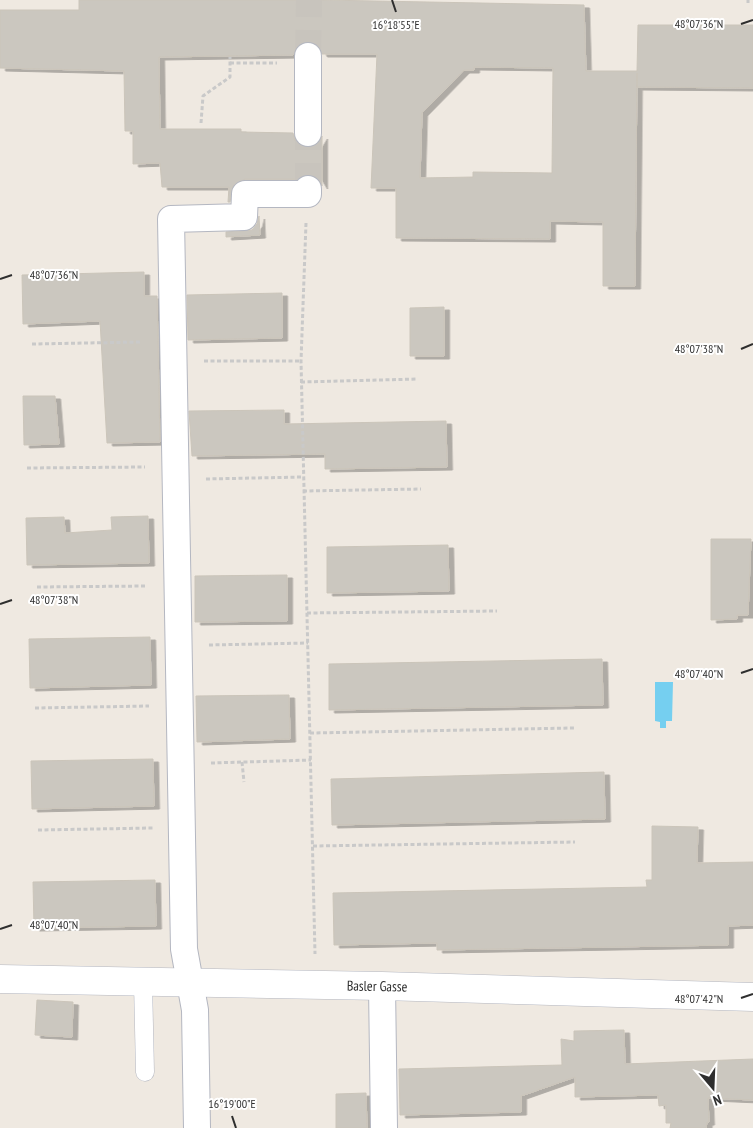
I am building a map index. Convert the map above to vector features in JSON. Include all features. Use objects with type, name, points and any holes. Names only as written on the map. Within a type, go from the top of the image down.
[{"type":"street","points":[[308,60],[308,133]]},
{"type":"street","points":[[197,1128],[195,1010],[184,948],[171,218],[244,217],[245,194],[308,192]]},
{"type":"street","name":"Basler Gasse","points":[[0,979],[382,986],[753,997]]},
{"type":"street","points":[[382,986],[384,1128]]},
{"type":"lane","points":[[144,982],[145,1072]]},
{"type":"path","points":[[201,124],[202,96],[230,77],[230,57]]},
{"type":"path","points":[[230,63],[308,60]]},
{"type":"path","points":[[308,192],[301,382],[315,985]]},
{"type":"path","points":[[32,344],[173,351],[301,361]]},
{"type":"path","points":[[301,382],[417,379]]},
{"type":"path","points":[[26,468],[302,477]]},
{"type":"path","points":[[303,491],[421,489]]},
{"type":"path","points":[[36,587],[178,586]]},
{"type":"path","points":[[307,613],[497,611]]},
{"type":"path","points":[[178,645],[308,643]]},
{"type":"path","points":[[35,708],[179,705]]},
{"type":"path","points":[[310,733],[574,728]]},
{"type":"path","points":[[180,764],[311,760]]},
{"type":"path","points":[[242,762],[244,782]]},
{"type":"path","points":[[38,830],[182,828]]},
{"type":"path","points":[[312,846],[575,842]]},
{"type":"water","points":[[655,682],[673,682],[672,721],[666,721],[666,728],[660,728],[660,722],[655,721]]},
{"type":"building","points":[[79,0],[323,0],[584,5],[586,71],[637,71],[638,25],[753,25],[753,88],[637,87],[637,73],[635,286],[603,286],[603,222],[550,221],[550,239],[396,238],[396,188],[371,188],[377,54],[322,54],[316,43],[308,41],[300,43],[293,55],[159,57],[160,129],[241,129],[241,132],[293,133],[295,141],[301,146],[308,148],[316,146],[322,136],[322,186],[316,176],[308,174],[297,179],[245,179],[233,186],[230,202],[228,202],[229,187],[162,187],[160,163],[133,164],[133,131],[125,131],[124,71],[0,68],[0,10],[79,10]],"holes":[[[474,67],[553,68],[552,173],[473,172],[473,177],[420,178],[422,113],[464,70],[474,70]]]},
{"type":"building","points":[[259,216],[260,235],[226,237],[226,232],[252,230],[257,224]]},
{"type":"building","points":[[144,272],[144,296],[157,296],[160,442],[107,443],[100,321],[23,324],[22,275]]},
{"type":"building","points":[[282,293],[282,338],[188,340],[187,295]]},
{"type":"building","points":[[444,307],[444,356],[410,356],[410,308]]},
{"type":"building","points":[[23,396],[55,396],[59,444],[24,445]]},
{"type":"building","points":[[284,410],[284,424],[446,421],[447,467],[325,469],[325,454],[192,456],[189,411]]},
{"type":"building","points":[[148,516],[149,563],[27,565],[26,518],[64,517],[65,533],[112,530],[111,517]]},
{"type":"building","points":[[711,539],[751,539],[748,615],[737,615],[737,619],[711,620]]},
{"type":"building","points":[[448,545],[449,591],[327,593],[327,547]]},
{"type":"building","points":[[287,575],[287,621],[195,622],[195,576]]},
{"type":"building","points":[[150,637],[151,685],[30,688],[29,639]]},
{"type":"building","points":[[602,659],[603,705],[329,710],[329,664]]},
{"type":"building","points":[[289,695],[290,739],[197,742],[196,696]]},
{"type":"building","points":[[153,759],[154,806],[32,809],[31,761]]},
{"type":"building","points":[[604,772],[605,819],[332,825],[331,779]]},
{"type":"building","points":[[652,826],[698,827],[697,863],[753,862],[753,925],[728,926],[728,945],[437,950],[437,943],[334,945],[333,893],[647,887],[646,880],[652,880]]},
{"type":"building","points":[[155,880],[156,926],[34,928],[33,882]]},
{"type":"building","points":[[37,1000],[73,1002],[72,1037],[35,1035]]},
{"type":"building","points":[[624,1030],[625,1064],[753,1059],[753,1100],[708,1098],[709,1122],[707,1122],[706,1128],[670,1128],[671,1123],[666,1123],[666,1105],[659,1106],[658,1095],[575,1097],[575,1077],[521,1096],[521,1112],[400,1115],[399,1069],[562,1065],[561,1039],[574,1041],[574,1031]]},
{"type":"building","points":[[366,1093],[367,1128],[336,1128],[336,1094]]},
{"type":"tunnel","points":[[308,56],[309,0]]},
{"type":"tunnel","points":[[308,133],[308,189]]}]
